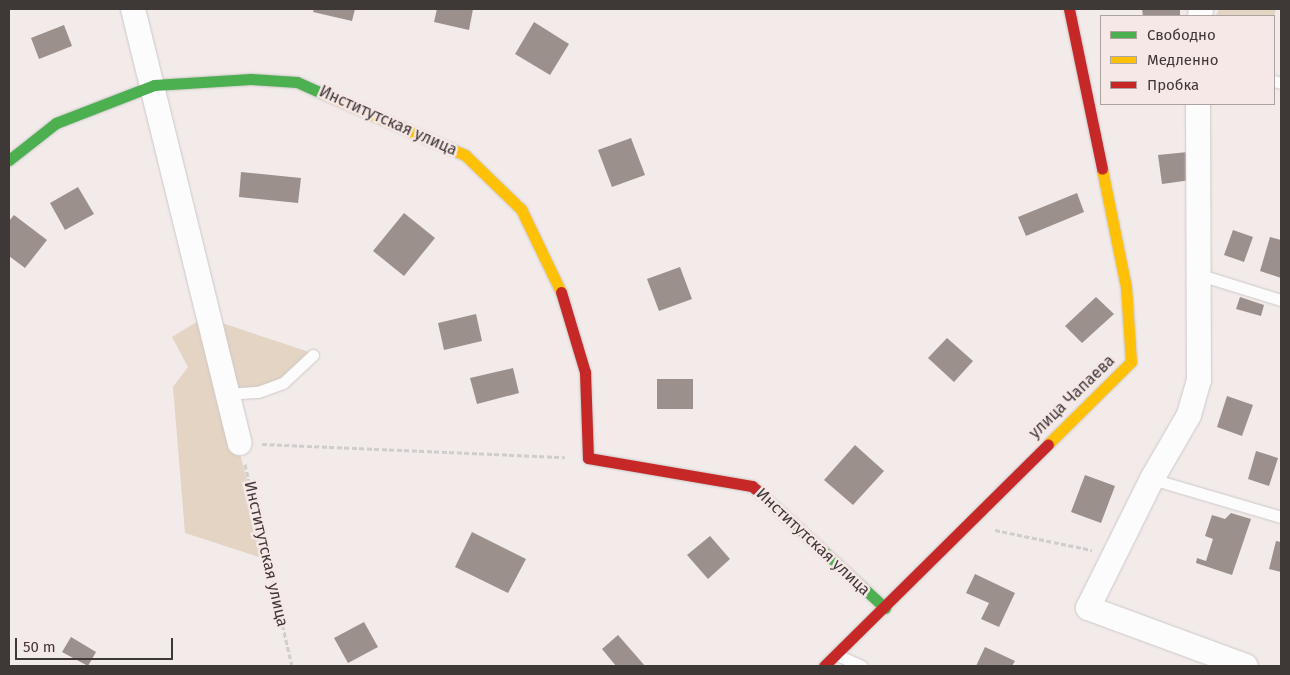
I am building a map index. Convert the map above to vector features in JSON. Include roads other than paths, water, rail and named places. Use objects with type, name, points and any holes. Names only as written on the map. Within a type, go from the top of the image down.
[{"type":"street","points":[[133,9],[154,85],[240,443]]},
{"type":"street","name":"улица Чапаева","points":[[824,666],[885,608],[965,524],[1131,362],[1126,287],[1069,9]]},
{"type":"street","name":"Институтская улица","points":[[9,160],[56,124],[154,85],[251,79],[297,82],[466,155],[521,209],[561,292],[585,372],[588,458],[752,486],[885,608]]},
{"type":"street","points":[[1198,105],[1196,274],[1198,380],[1189,415],[1152,479],[1088,608],[1246,666]]},
{"type":"lane","points":[[1196,274],[1281,300]]},
{"type":"lane","points":[[228,394],[258,392],[283,383],[313,354]]},
{"type":"lane","points":[[1152,479],[1281,517]]},
{"type":"lane","points":[[835,654],[862,666]]}]
